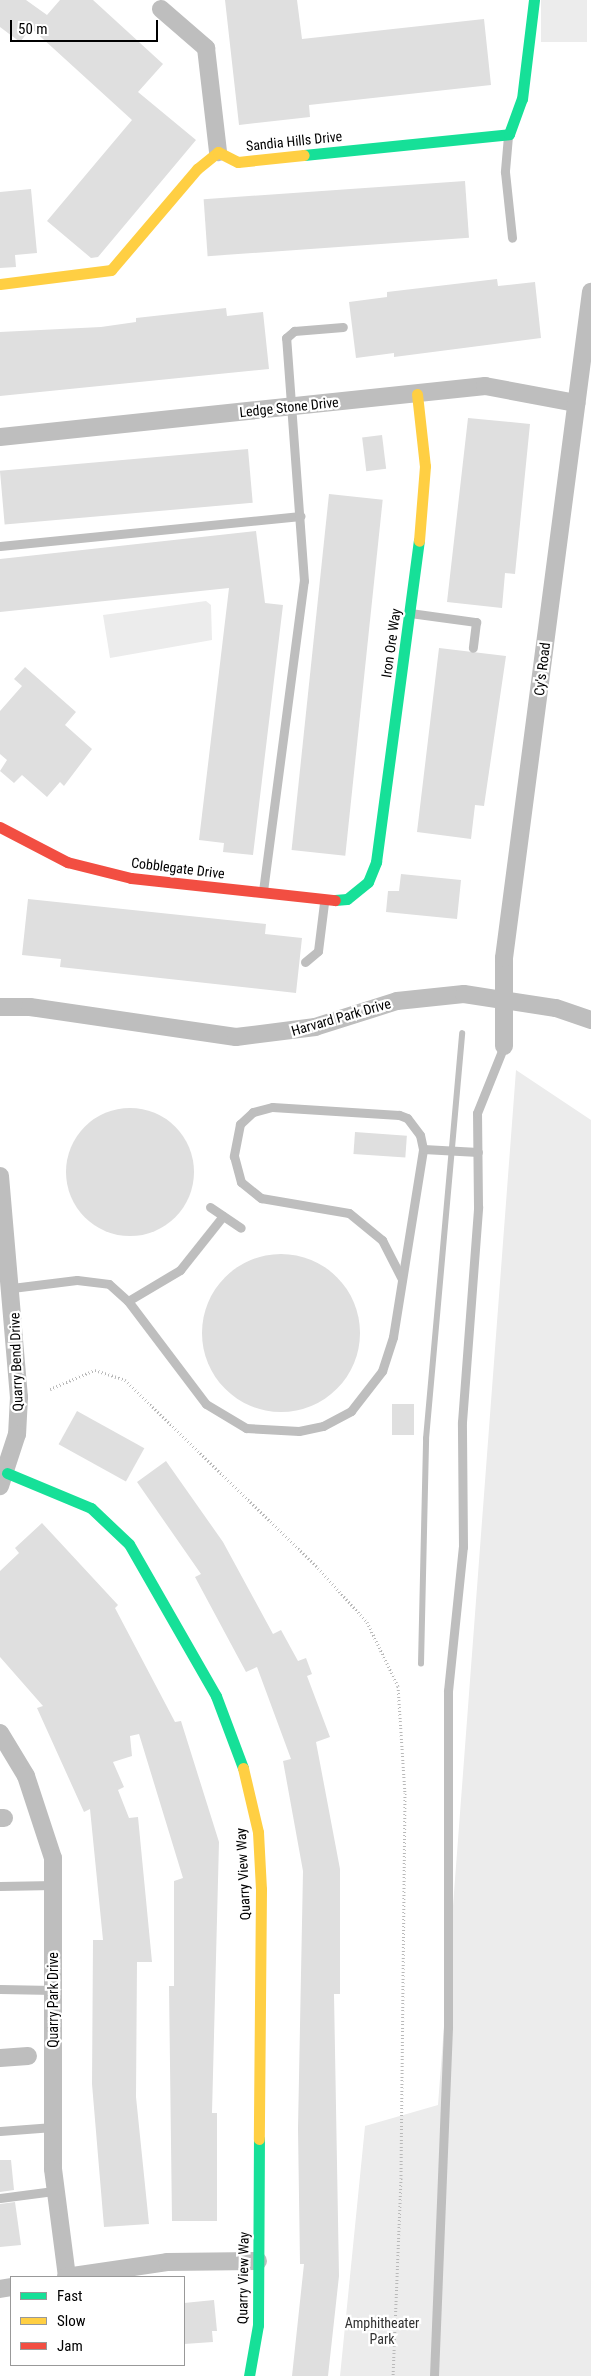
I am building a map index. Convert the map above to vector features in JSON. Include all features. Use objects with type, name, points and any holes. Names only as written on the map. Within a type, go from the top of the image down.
[{"type":"street","points":[[508,134],[522,99],[534,0]]},
{"type":"street","points":[[0,284],[111,270],[197,169],[218,152],[206,48],[159,3]]},
{"type":"street","name":"Sandia Hills Drive","points":[[218,152],[238,162],[508,134]]},
{"type":"street","name":"Cy's Road","points":[[504,1046],[504,958],[591,292]]},
{"type":"street","name":"Ledge Stone Drive","points":[[0,437],[290,406],[502,386],[576,403]]},
{"type":"street","name":"Iron Ore Way","points":[[360,891],[376,862],[425,488],[417,394]]},
{"type":"street","name":"Cobblegate Drive","points":[[0,826],[44,852],[99,871],[324,900],[347,899],[360,891]]},
{"type":"street","name":"Harvard Park Drive","points":[[0,1007],[30,1007],[236,1037],[315,1027],[430,996],[504,998],[591,1020]]},
{"type":"street","name":"Quarry Bend Drive","points":[[0,1176],[12,1288],[20,1397],[2,1477]]},
{"type":"street","name":"Quarry View Way","points":[[2,1477],[76,1499],[112,1524],[129,1544],[216,1696],[238,1748],[253,1803],[260,1860],[257,2332],[249,2376]]},
{"type":"street","name":"Quarry Park Drive","points":[[0,1733],[40,1809],[48,1835],[54,1885],[54,2191],[66,2276]]},
{"type":"street","points":[[0,2058],[28,2056]]},
{"type":"street","points":[[73,2276],[167,2262],[258,2261]]},
{"type":"lane","points":[[508,134],[505,172],[512,238]]},
{"type":"lane","points":[[263,893],[302,603],[301,516],[290,406],[288,334],[343,327]]},
{"type":"lane","points":[[0,546],[301,516]]},
{"type":"lane","points":[[410,613],[476,622],[473,648]]},
{"type":"lane","points":[[304,962],[318,951],[324,900]]},
{"type":"lane","points":[[434,2376],[448,2026],[448,1691],[462,1578],[462,1422],[478,1152],[479,1099],[504,1046]]},
{"type":"lane","points":[[12,1288],[94,1280],[109,1284],[128,1301],[196,1394],[217,1413],[246,1428],[299,1431],[334,1422],[372,1386],[389,1354],[402,1279],[423,1149],[416,1127],[399,1115],[272,1107],[246,1117],[234,1144],[236,1170],[250,1191],[273,1200],[349,1213],[382,1240],[402,1279]]},
{"type":"lane","points":[[423,1149],[478,1152]]},
{"type":"lane","points":[[210,1207],[242,1228]]},
{"type":"lane","points":[[128,1301],[180,1270],[223,1216]]},
{"type":"lane","points":[[0,1886],[54,1885]]},
{"type":"lane","points":[[0,1989],[53,1990]]},
{"type":"lane","points":[[0,2131],[53,2127]]},
{"type":"lane","points":[[0,2198],[54,2191]]},
{"type":"path","points":[[50,1389],[95,1370],[124,1380],[318,1568],[367,1622],[398,1686],[405,1793],[401,2178],[393,2376]]},
{"type":"green space","points":[[541,0],[587,0],[587,42],[541,42]]},
{"type":"green space","points":[[206,601],[211,605],[212,640],[110,658],[103,615]]},
{"type":"green space","name":"Amphitheater Park","points":[[516,1070],[591,1120],[591,2376],[340,2376],[365,2126],[438,2105]]},
{"type":"building","points":[[0,0],[26,0],[47,15],[60,0],[93,0],[163,64],[138,92],[196,140],[98,257],[91,258],[47,221],[132,120],[31,28],[20,42],[0,27]]},
{"type":"building","points":[[225,0],[297,0],[302,39],[484,19],[491,85],[309,105],[310,117],[239,125]]},
{"type":"building","points":[[465,181],[469,238],[208,256],[204,199]]},
{"type":"building","points":[[31,189],[37,253],[15,255],[16,267],[0,268],[0,192]]},
{"type":"building","points":[[497,279],[498,286],[535,282],[541,338],[394,357],[394,353],[356,358],[349,302],[387,297],[387,292]]},
{"type":"building","points":[[226,308],[227,316],[263,312],[269,369],[0,396],[0,332],[101,327],[136,322],[136,318]]},
{"type":"building","points":[[468,418],[530,424],[515,574],[505,573],[502,608],[447,602]]},
{"type":"building","points":[[382,435],[386,469],[366,471],[362,437]]},
{"type":"building","points":[[248,449],[253,503],[5,524],[0,471]]},
{"type":"building","points":[[329,494],[383,500],[345,856],[292,850]]},
{"type":"building","points":[[256,531],[265,603],[283,605],[253,855],[223,852],[224,843],[199,840],[229,588],[0,612],[0,559]]},
{"type":"building","points":[[439,648],[506,656],[484,806],[475,805],[471,839],[417,832]]},
{"type":"building","points":[[25,667],[76,712],[65,725],[92,749],[64,786],[60,782],[47,797],[22,775],[14,783],[0,771],[7,760],[0,754],[0,711],[22,686],[14,679]]},
{"type":"building","points":[[401,874],[461,880],[457,919],[386,912],[388,891],[399,891]]},
{"type":"building","points":[[28,899],[266,924],[265,934],[302,938],[296,993],[60,967],[61,959],[22,955]]},
{"type":"building","points":[[130,1108],[154,1113],[166,1119],[175,1127],[183,1136],[189,1148],[194,1172],[189,1196],[183,1208],[175,1217],[166,1225],[154,1231],[130,1236],[106,1231],[94,1225],[85,1217],[77,1208],[71,1196],[66,1172],[71,1148],[77,1136],[85,1127],[94,1119],[106,1113]]},
{"type":"building","points":[[355,1132],[407,1136],[405,1158],[353,1154]]},
{"type":"building","points":[[281,1254],[311,1260],[337,1277],[354,1303],[360,1333],[354,1363],[337,1389],[311,1406],[281,1412],[251,1406],[225,1389],[208,1363],[202,1333],[208,1303],[225,1277],[251,1260]]},
{"type":"building","points":[[392,1404],[414,1404],[414,1435],[392,1435]]},
{"type":"building","points":[[77,1411],[144,1448],[126,1482],[59,1444]]},
{"type":"building","points":[[166,1461],[223,1542],[273,1634],[281,1630],[298,1661],[306,1658],[312,1674],[307,1676],[330,1737],[316,1742],[340,1869],[340,1994],[334,1994],[339,2276],[328,2376],[292,2376],[304,2264],[300,2264],[298,2129],[303,1871],[283,1761],[291,1759],[257,1667],[246,1672],[195,1577],[201,1574],[137,1482]]},
{"type":"building","points":[[42,1523],[118,1605],[115,1608],[175,1722],[181,1721],[219,1842],[212,2113],[217,2113],[217,2221],[172,2221],[169,1986],[174,1986],[174,1881],[183,1878],[139,1734],[130,1736],[132,1756],[113,1762],[124,1787],[118,1790],[129,1818],[138,1817],[152,1962],[137,1962],[136,2097],[149,2224],[104,2227],[92,2084],[93,1940],[103,1940],[90,1809],[84,1812],[37,1708],[43,1706],[0,1657],[0,1571],[19,1553],[15,1548]]},
{"type":"building","points":[[0,2160],[11,2160],[14,2190],[0,2192]]},
{"type":"building","points":[[15,2202],[21,2245],[0,2247],[0,2204]]},
{"type":"building","points":[[214,2300],[217,2331],[212,2331],[213,2342],[185,2344],[185,2303]]},
{"type":"waterway","points":[[421,1664],[426,1439],[462,1034]]},
{"type":"traffic: fast","points":[[304,155],[509,134],[522,99],[534,0]]},
{"type":"traffic: fast","points":[[335,900],[347,899],[368,882],[376,862],[419,541]]},
{"type":"traffic: fast","points":[[7,1473],[91,1508],[129,1544],[216,1696],[243,1768]]},
{"type":"traffic: fast","points":[[249,2376],[258,2325],[259,2139]]},
{"type":"traffic: slow","points":[[0,284],[111,270],[197,169],[218,152],[238,162],[304,155]]},
{"type":"traffic: slow","points":[[417,394],[425,466],[419,541]]},
{"type":"traffic: slow","points":[[243,1768],[258,1832],[261,1889],[259,2139]]},
{"type":"traffic: jam","points":[[0,827],[67,862],[131,878],[335,900]]}]
